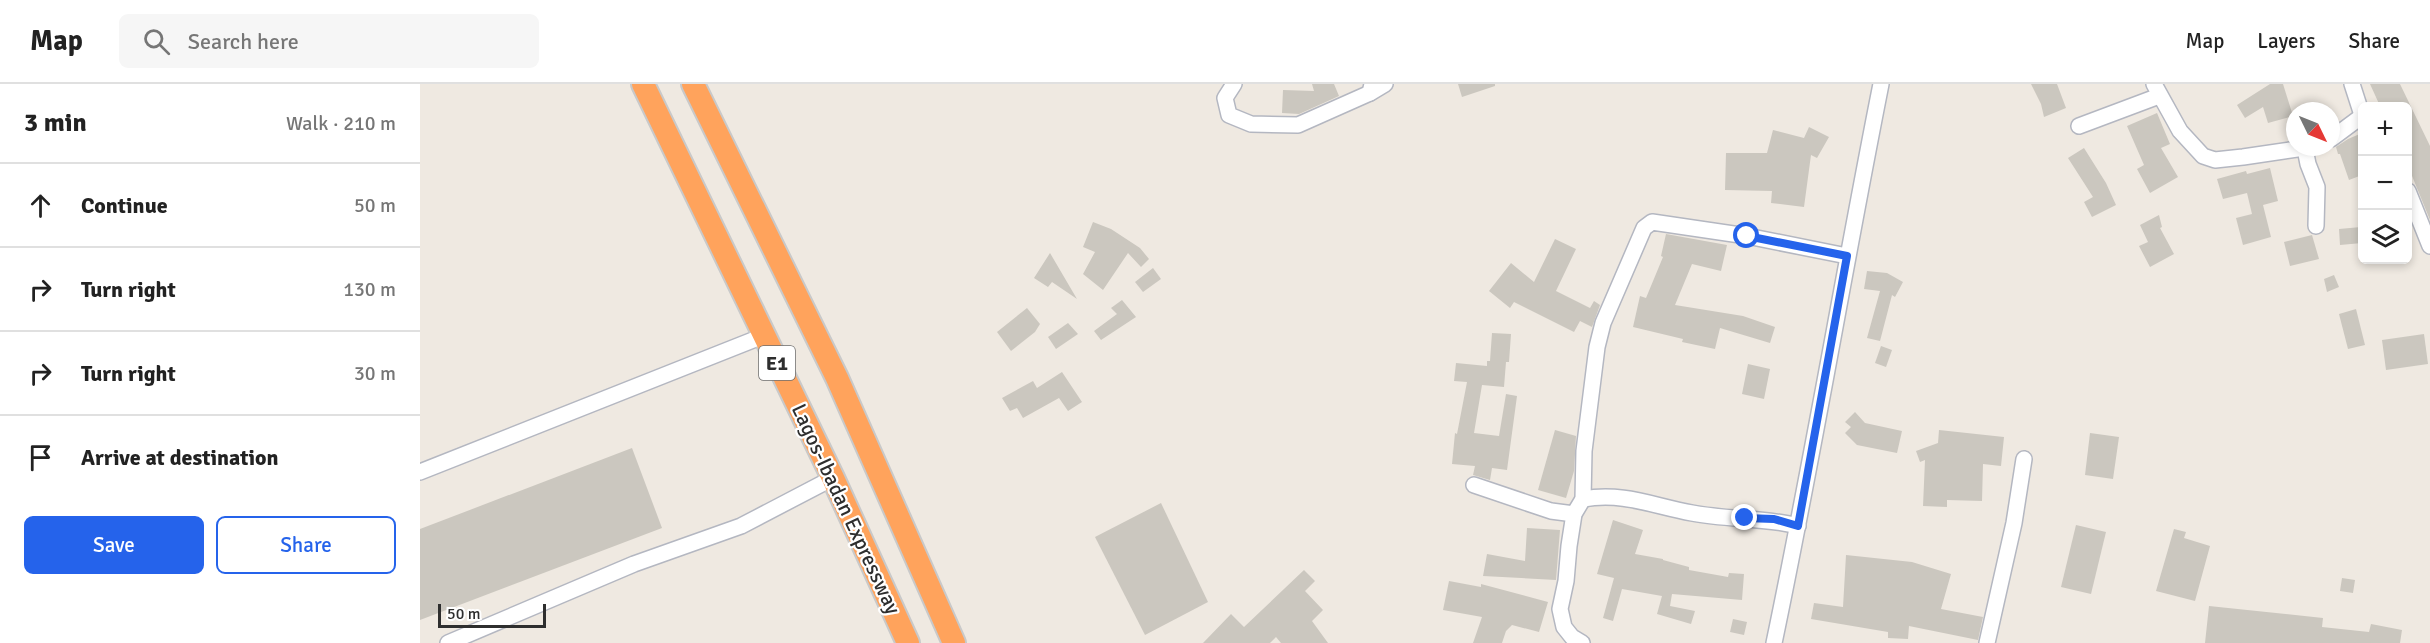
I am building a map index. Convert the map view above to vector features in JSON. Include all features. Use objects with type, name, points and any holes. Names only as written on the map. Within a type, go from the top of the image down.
[{"type":"highway","name":"Lagos-Ibadan Expressway","points":[[643,84],[833,478],[908,643]]},
{"type":"highway","name":"Lagos-Ibadan Expressway","points":[[693,84],[837,378],[954,643]]},
{"type":"street","points":[[1234,84],[1225,98],[1228,115],[1251,124],[1298,125],[1371,88],[1385,84]]},
{"type":"street","points":[[1774,643],[1881,84]]},
{"type":"street","points":[[2352,84],[2358,103]]},
{"type":"street","points":[[2079,126],[2156,90],[2180,131],[2203,156],[2224,159],[2286,151]]},
{"type":"street","points":[[2340,132],[2358,118]]},
{"type":"street","points":[[2308,156],[2308,164],[2317,187],[2316,226]]},
{"type":"street","points":[[2412,200],[2430,246]]},
{"type":"street","points":[[1582,643],[1572,637],[1564,627],[1560,609],[1566,581],[1574,514],[1583,499],[1584,451],[1596,347],[1603,323],[1644,228],[1652,222],[1747,236],[1847,256]]},
{"type":"street","points":[[420,472],[763,336]]},
{"type":"street","points":[[1988,643],[2014,523],[2024,459]]},
{"type":"street","points":[[448,643],[634,564],[741,526],[833,478]]},
{"type":"street","points":[[1474,485],[1551,511],[1574,514]]},
{"type":"street","points":[[1583,499],[1602,496],[1635,498],[1693,514],[1774,519],[1798,526]]},
{"type":"street","points":[[1557,643],[1564,627]]},
{"type":"building","points":[[1312,84],[1334,84],[1339,96],[1299,114],[1282,113],[1283,90],[1314,91]]},
{"type":"building","points":[[1458,84],[1495,84],[1495,86],[1462,97]]},
{"type":"building","points":[[2031,84],[2057,84],[2066,108],[2044,117],[2041,104]]},
{"type":"building","points":[[2270,84],[2283,84],[2289,102],[2286,102],[2286,118],[2268,123],[2263,107],[2245,118],[2237,105]]},
{"type":"building","points":[[2370,84],[2400,84],[2409,102],[2378,102]]},
{"type":"building","points":[[2412,109],[2430,146],[2430,220],[2412,176]]},
{"type":"building","points":[[2157,113],[2170,144],[2161,148],[2178,177],[2150,193],[2137,169],[2144,165],[2127,126]]},
{"type":"building","points":[[1809,127],[1829,137],[1817,158],[1811,155],[1804,207],[1771,203],[1772,191],[1725,190],[1726,153],[1767,153],[1773,130],[1804,138]]},
{"type":"building","points":[[2358,135],[2358,177],[2349,180],[2340,154],[2340,144]]},
{"type":"building","points":[[2084,148],[2106,183],[2116,205],[2092,217],[2084,202],[2093,197],[2068,158]]},
{"type":"building","points":[[2270,168],[2278,201],[2263,205],[2271,237],[2243,245],[2236,218],[2252,214],[2247,193],[2223,199],[2217,179],[2246,171],[2247,174]]},
{"type":"building","points":[[2159,215],[2162,227],[2160,228],[2174,254],[2150,267],[2139,246],[2148,242],[2140,225]]},
{"type":"building","points":[[1093,222],[1111,229],[1140,248],[1149,259],[1141,267],[1128,253],[1103,290],[1083,274],[1095,252],[1083,247]]},
{"type":"building","points":[[2358,227],[2358,243],[2340,245],[2339,229]]},
{"type":"building","points":[[1666,234],[1727,245],[1721,271],[1692,264],[1675,305],[1743,316],[1775,327],[1770,343],[1720,328],[1715,349],[1633,327],[1640,296],[1646,298],[1663,257],[1661,256]]},
{"type":"building","points":[[2312,235],[2319,259],[2290,266],[2284,242]]},
{"type":"building","points":[[1555,239],[1576,249],[1556,291],[1590,308],[1594,301],[1600,305],[1592,327],[1580,321],[1574,332],[1514,302],[1510,308],[1489,291],[1511,263],[1534,282]]},
{"type":"building","points":[[1050,253],[1077,299],[1052,282],[1048,287],[1034,278]]},
{"type":"building","points":[[1153,268],[1161,279],[1143,292],[1135,282]]},
{"type":"building","points":[[1867,271],[1887,273],[1903,282],[1895,297],[1892,295],[1880,341],[1867,338],[1880,291],[1864,289]]},
{"type":"building","points":[[2334,275],[2339,287],[2327,292],[2324,279]]},
{"type":"building","points":[[1122,300],[1136,317],[1101,340],[1094,331],[1117,314],[1111,308]]},
{"type":"building","points":[[1027,308],[1040,324],[1035,332],[1011,351],[997,332]]},
{"type":"building","points":[[2356,309],[2365,345],[2348,349],[2339,314]]},
{"type":"building","points":[[1068,323],[1078,334],[1056,349],[1048,337]]},
{"type":"building","points":[[1492,333],[1511,334],[1509,362],[1506,362],[1504,387],[1482,385],[1474,433],[1499,436],[1506,394],[1517,396],[1507,470],[1492,468],[1490,480],[1473,475],[1475,466],[1452,464],[1455,433],[1457,434],[1467,382],[1454,381],[1456,363],[1487,366],[1487,361],[1490,361]]},
{"type":"building","points":[[2424,334],[2428,364],[2386,370],[2382,340]]},
{"type":"building","points":[[1881,346],[1892,350],[1886,367],[1875,363]]},
{"type":"building","points":[[1748,364],[1770,369],[1764,399],[1742,394]]},
{"type":"building","points":[[1062,372],[1082,402],[1068,411],[1059,398],[1023,418],[1017,408],[1010,411],[1002,398],[1033,381],[1037,388]]},
{"type":"building","points":[[1855,412],[1865,423],[1902,431],[1897,453],[1857,445],[1845,433],[1851,427],[1845,422]]},
{"type":"building","points":[[1555,430],[1576,436],[1574,471],[1566,498],[1538,490]]},
{"type":"building","points":[[1939,430],[2004,437],[2001,466],[1983,464],[1982,501],[1947,500],[1947,507],[1923,506],[1925,460],[1920,462],[1916,451],[1938,443]]},
{"type":"building","points":[[2090,433],[2119,437],[2113,479],[2085,475]]},
{"type":"building","points":[[632,448],[662,528],[420,620],[420,529]]},
{"type":"building","points":[[1161,503],[1208,602],[1145,635],[1095,537]]},
{"type":"building","points":[[1613,520],[1643,530],[1635,554],[1663,559],[1689,567],[1689,570],[1728,577],[1729,573],[1744,574],[1742,600],[1672,594],[1670,606],[1695,611],[1691,624],[1657,614],[1662,596],[1622,589],[1613,621],[1603,618],[1614,578],[1597,574]]},
{"type":"building","points":[[2076,525],[2106,532],[2091,594],[2061,587]]},
{"type":"building","points":[[1527,528],[1560,530],[1556,580],[1483,576],[1487,554],[1525,561]]},
{"type":"building","points":[[2174,529],[2186,532],[2184,538],[2210,546],[2195,601],[2156,591]]},
{"type":"building","points":[[1846,555],[1912,562],[1951,574],[1941,609],[1983,617],[1978,640],[1909,626],[1908,639],[1888,638],[1888,632],[1811,619],[1814,603],[1843,607]]},
{"type":"building","points":[[1304,570],[1315,581],[1305,591],[1323,610],[1312,621],[1328,643],[1281,643],[1276,637],[1270,643],[1203,643],[1231,614],[1244,627]]},
{"type":"building","points":[[2342,578],[2355,580],[2353,593],[2340,591]]},
{"type":"building","points":[[1449,581],[1481,587],[1481,584],[1548,602],[1539,632],[1512,625],[1506,631],[1502,643],[1473,643],[1482,617],[1443,610]]},
{"type":"building","points":[[2209,606],[2323,618],[2322,627],[2369,632],[2371,624],[2402,630],[2400,643],[2205,643]]},
{"type":"building","points":[[1733,619],[1747,622],[1744,635],[1730,632]]},
{"type":"route","points":[[1745,518],[1774,519],[1798,526],[1847,256],[1747,236]]}]
